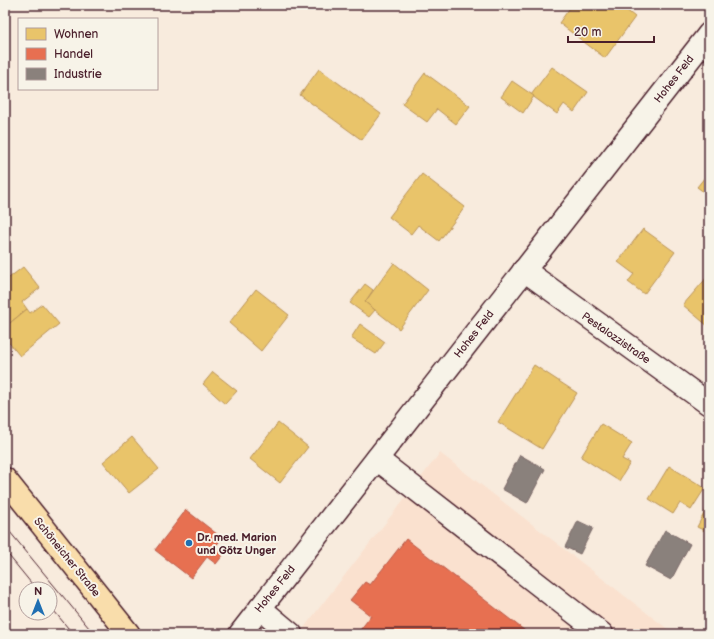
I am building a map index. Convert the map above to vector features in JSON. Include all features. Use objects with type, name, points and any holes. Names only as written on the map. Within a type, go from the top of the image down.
[{"type":"main road","name":"Schöneicher Straße","points":[[5,479],[129,634]]},
{"type":"street","name":"Hohes Feld","points":[[240,634],[709,34]]},
{"type":"street","name":"Pestalozzistraße","points":[[524,270],[548,289],[709,404]]},
{"type":"street","points":[[377,459],[602,634]]},
{"type":"street","points":[[260,608],[291,634]]},
{"type":"shaded area","points":[[440,453],[674,634],[299,634]]},
{"type":"building: Wohnen","points":[[572,5],[620,5],[635,17],[605,58],[559,23]]},
{"type":"building: Wohnen","points":[[552,67],[588,92],[574,112],[564,104],[557,114],[531,95]]},
{"type":"building: Wohnen","points":[[319,69],[381,114],[362,140],[300,95]]},
{"type":"building: Wohnen","points":[[425,73],[470,106],[456,124],[437,109],[427,122],[402,104]]},
{"type":"building: Wohnen","points":[[512,81],[534,96],[523,113],[501,97]]},
{"type":"building: Wohnen","points":[[709,172],[709,196],[697,187]]},
{"type":"building: Wohnen","points":[[422,174],[465,207],[439,241],[418,225],[411,234],[389,217]]},
{"type":"building: Wohnen","points":[[709,196],[709,205],[704,201]]},
{"type":"building: Wohnen","points":[[643,229],[675,252],[644,294],[628,282],[634,274],[618,262]]},
{"type":"building: Wohnen","points":[[394,263],[428,290],[399,329],[365,302]]},
{"type":"building: Wohnen","points":[[23,267],[40,288],[22,302],[27,309],[5,327],[5,281]]},
{"type":"building: Wohnen","points":[[709,275],[709,327],[683,305]]},
{"type":"building: Wohnen","points":[[365,284],[373,290],[365,302],[375,310],[369,317],[350,303]]},
{"type":"building: Wohnen","points":[[256,289],[289,315],[261,351],[229,323]]},
{"type":"building: Wohnen","points":[[42,304],[59,324],[20,356],[5,338],[5,327],[27,309],[30,313]]},
{"type":"building: Wohnen","points":[[360,324],[385,342],[376,354],[351,338]]},
{"type":"building: Wohnen","points":[[534,365],[577,393],[542,449],[498,422]]},
{"type":"building: Wohnen","points":[[213,372],[237,391],[225,404],[203,384]]},
{"type":"building: Wohnen","points":[[278,423],[308,447],[280,483],[250,459]]},
{"type":"building: Wohnen","points":[[601,424],[632,443],[622,459],[630,463],[619,481],[581,457]]},
{"type":"building: Wohnen","points":[[132,437],[159,469],[129,493],[103,462]]},
{"type":"building: Wohnen","points":[[669,466],[705,488],[691,510],[680,503],[673,514],[649,499]]},
{"type":"building: Wohnen","points":[[709,504],[709,533],[697,527]]},
{"type":"building: Handel","name":"Dr. med. Marion und Götz Unger","points":[[186,510],[222,538],[215,547],[224,554],[216,564],[207,557],[191,578],[155,550]]},
{"type":"building: Handel","points":[[406,539],[529,634],[357,634],[371,616],[350,600],[365,582],[370,585]]},
{"type":"building: Industrie","points":[[520,455],[545,469],[527,503],[502,489]]},
{"type":"building: Industrie","points":[[578,521],[593,528],[580,554],[565,547]]},
{"type":"building: Industrie","points":[[665,530],[690,544],[671,580],[645,566]]},
{"type":"tram line","points":[[5,526],[94,634]]},
{"type":"tram line","points":[[5,551],[29,581]]},
{"type":"tram line","points":[[58,616],[73,634]]},
{"type":"place","name":"Dr. med. Marion und Götz Unger","points":[[189,543]]}]
